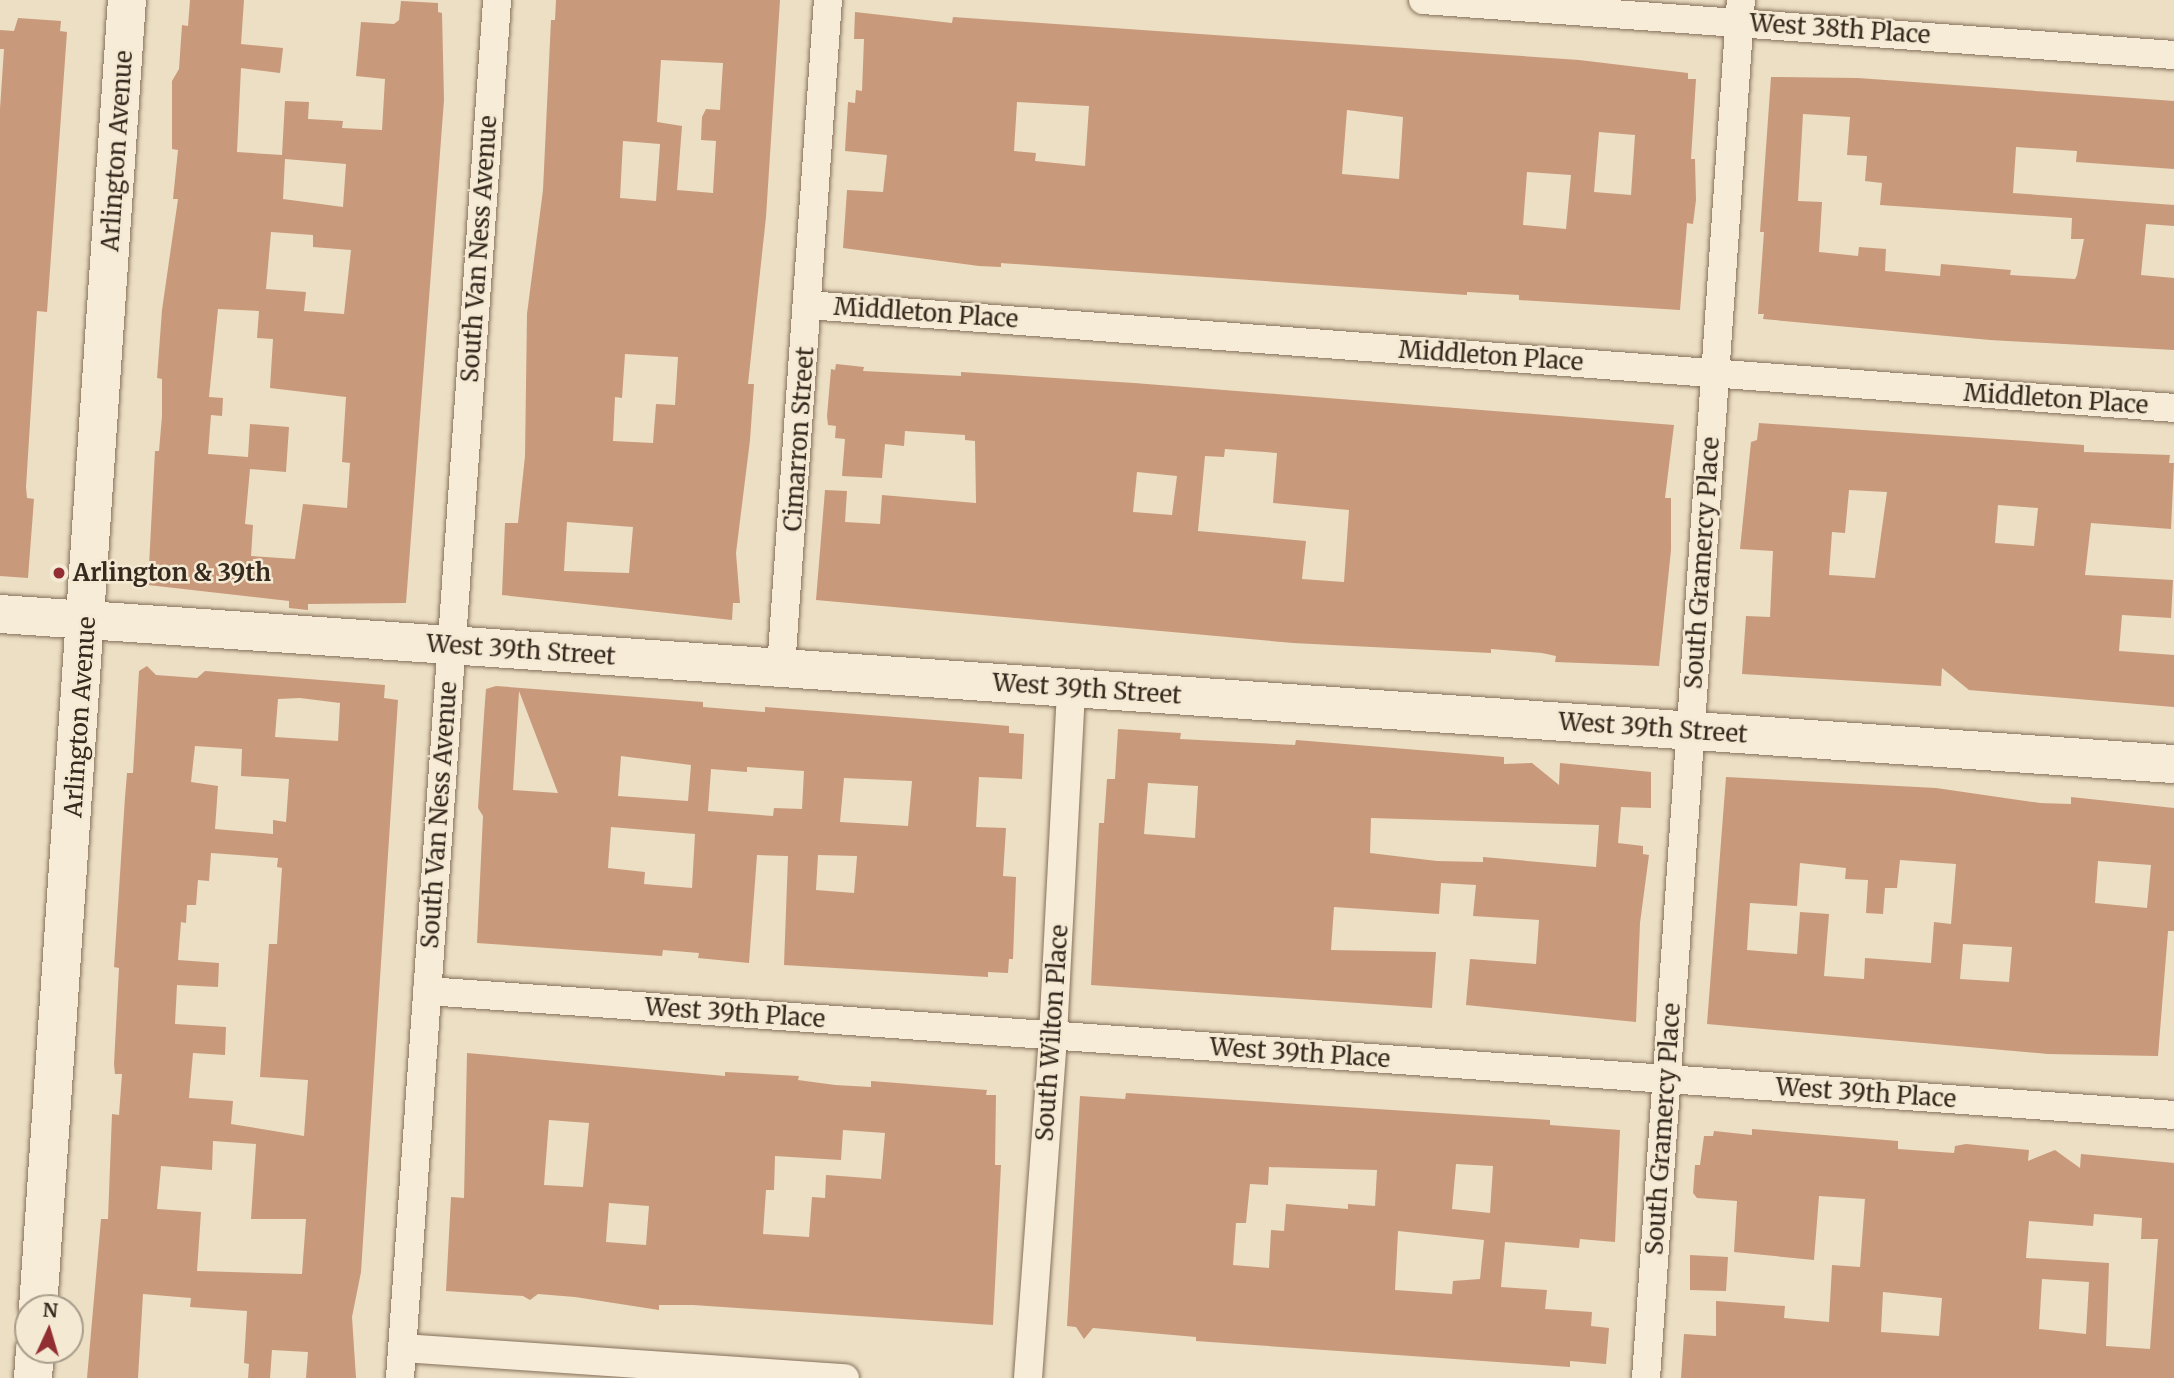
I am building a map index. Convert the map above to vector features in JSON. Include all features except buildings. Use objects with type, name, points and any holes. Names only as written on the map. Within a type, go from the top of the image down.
[{"type":"street","name":"Arlington Avenue","points":[[39,1294],[87,620],[127,0]]},
{"type":"street","name":"South Van Ness Avenue","points":[[400,1378],[497,0]]},
{"type":"street","name":"Cimarron Street","points":[[781,668],[828,0]]},
{"type":"street","name":"West 38th Place","points":[[1423,0],[1740,11],[2174,55]]},
{"type":"street","name":"South Gramercy Place","points":[[1646,1378],[1740,11]]},
{"type":"street","name":"Middleton Place","points":[[808,304],[2174,408]]},
{"type":"street","name":"West 39th Street","points":[[0,614],[2174,764]]},
{"type":"street","name":"South Wilton Place","points":[[1028,1378],[1053,1035],[1071,688]]},
{"type":"street","name":"West 39th Place","points":[[427,991],[2174,1115]]},
{"type":"street","points":[[402,1348],[845,1378]]},
{"type":"place","name":"Arlington & 39th","points":[[59,573]]}]
